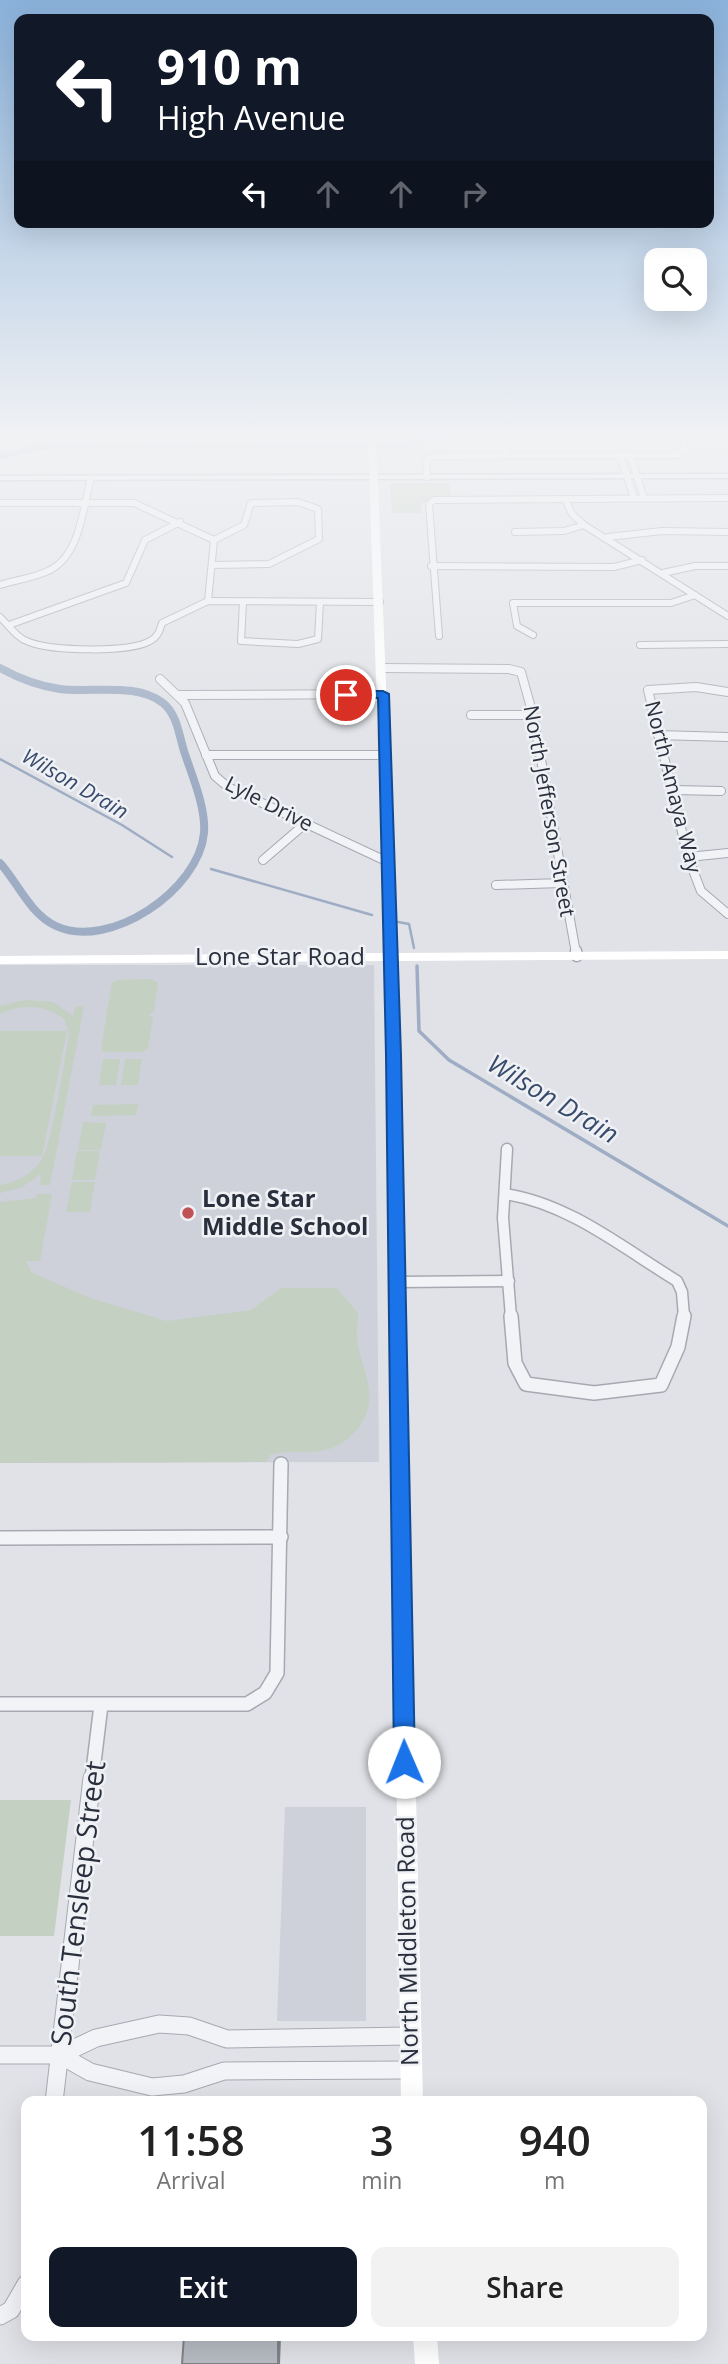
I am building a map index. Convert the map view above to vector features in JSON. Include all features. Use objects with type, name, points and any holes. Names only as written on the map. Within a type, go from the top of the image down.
[{"type":"main road","name":"North Middleton Road","points":[[378,547],[391,956],[412,2096]]},
{"type":"main road","name":"Lone Star Road","points":[[0,960],[728,955]]},
{"type":"main road","points":[[425,2341],[427,2364]]},
{"type":"street","points":[[0,585],[48,572],[62,564],[68,547]]},
{"type":"street","points":[[9,625],[126,583],[142,547]]},
{"type":"street","points":[[208,601],[214,547]]},
{"type":"street","points":[[214,565],[269,564],[306,547]]},
{"type":"street","points":[[430,547],[439,636]]},
{"type":"street","points":[[623,547],[695,595],[726,612]]},
{"type":"street","points":[[431,566],[614,567],[642,560]]},
{"type":"street","points":[[663,573],[695,566],[728,566]]},
{"type":"street","points":[[533,635],[517,626],[513,603],[671,603],[695,595]]},
{"type":"street","points":[[0,617],[26,642],[46,648],[130,646],[147,643],[156,638],[162,623],[208,601],[380,602]]},
{"type":"street","points":[[243,602],[241,640],[298,644],[318,639],[320,602]]},
{"type":"street","points":[[640,645],[728,644]]},
{"type":"street","name":"North Jefferson Street","points":[[382,668],[521,672],[533,715],[577,956]]},
{"type":"street","name":"Lyle Drive","points":[[160,679],[164,686],[180,695],[215,776],[228,787],[388,862]]},
{"type":"street","name":"North Amaya Way","points":[[728,692],[696,687],[648,690],[688,857],[701,891],[728,914]]},
{"type":"street","points":[[180,695],[383,694]]},
{"type":"street","points":[[471,715],[533,715]]},
{"type":"street","points":[[658,735],[728,737]]},
{"type":"street","points":[[206,755],[385,755]]},
{"type":"street","points":[[674,790],[721,791]]},
{"type":"street","points":[[262,860],[306,823]]},
{"type":"street","points":[[688,857],[728,853]]},
{"type":"street","points":[[496,885],[562,883]]},
{"type":"street","points":[[505,1194],[534,1198],[556,1207],[677,1281],[684,1291],[685,1309],[670,1368],[661,1385],[641,1391],[549,1391],[526,1384],[515,1363],[503,1218],[507,1149]]},
{"type":"street","points":[[397,1282],[509,1280]]},
{"type":"street","points":[[0,1704],[247,1704],[265,1693],[277,1673],[281,1464]]},
{"type":"street","points":[[0,1538],[281,1537]]},
{"type":"street","name":"South Tensleep Street","points":[[55,2096],[101,1705]]},
{"type":"street","points":[[0,2055],[60,2054],[96,2038],[159,2024],[189,2026],[227,2039],[409,2036]]},
{"type":"street","points":[[60,2054],[90,2071],[152,2087],[184,2084],[224,2071],[410,2070]]},
{"type":"street","points":[[5,2313],[21,2291]]},
{"type":"shaded area","name":"Lone Star Middle School","points":[[0,965],[374,965],[379,1462],[0,1463]]},
{"type":"shaded area","points":[[285,1807],[366,1807],[366,2021],[277,2021]]},
{"type":"green space","points":[[152,979],[158,983],[154,1011],[148,1015],[153,1018],[148,1048],[142,1052],[104,1052],[101,1049],[112,983],[117,980]]},
{"type":"green space","points":[[25,1000],[53,1002],[73,1016],[75,1007],[84,1006],[50,1185],[40,1185],[41,1174],[20,1188],[0,1193],[0,1185],[28,1174],[41,1161],[54,1120],[69,1035],[65,1020],[42,1008],[17,1008],[0,1014],[0,1006]]},
{"type":"green space","points":[[0,1031],[67,1031],[42,1156],[0,1156]]},
{"type":"green space","points":[[103,1059],[120,1059],[116,1085],[99,1085]]},
{"type":"green space","points":[[125,1059],[142,1059],[138,1085],[121,1085]]},
{"type":"green space","points":[[138,1104],[136,1115],[91,1116],[93,1105]]},
{"type":"green space","points":[[83,1122],[106,1123],[101,1150],[78,1150]]},
{"type":"green space","points":[[77,1151],[100,1151],[95,1180],[72,1180]]},
{"type":"green space","points":[[72,1182],[95,1182],[90,1212],[66,1212]]},
{"type":"green space","points":[[37,1194],[52,1194],[40,1261],[26,1261],[31,1272],[90,1298],[167,1321],[251,1310],[281,1288],[337,1288],[358,1313],[357,1340],[369,1395],[369,1405],[359,1427],[334,1447],[314,1452],[277,1453],[270,1455],[267,1462],[0,1463],[0,1202],[36,1198]]},
{"type":"green space","points":[[0,1800],[71,1800],[54,1936],[0,1936]]},
{"type":"building","points":[[184,2341],[278,2341],[278,2364],[182,2364]]},
{"type":"waterway","points":[[0,668],[52,688],[127,690],[163,703],[177,725],[198,792],[204,823],[198,854],[186,875],[169,894],[125,923],[101,930],[77,932],[47,921],[32,906],[0,863]]},
{"type":"waterway","name":"Wilson Drain","points":[[0,759],[122,825],[172,857]]},
{"type":"waterway","name":"Wilson Drain","points":[[211,869],[372,915]]},
{"type":"waterway","name":"Wilson Drain","points":[[398,922],[409,924],[414,948]]},
{"type":"waterway","name":"Wilson Drain","points":[[417,966],[419,1031],[449,1060],[728,1226]]},
{"type":"place","name":"Lone Star Middle School","points":[[188,1213]]},
{"type":"route","points":[[346,695],[383,694],[394,1055],[404,1762]]}]
